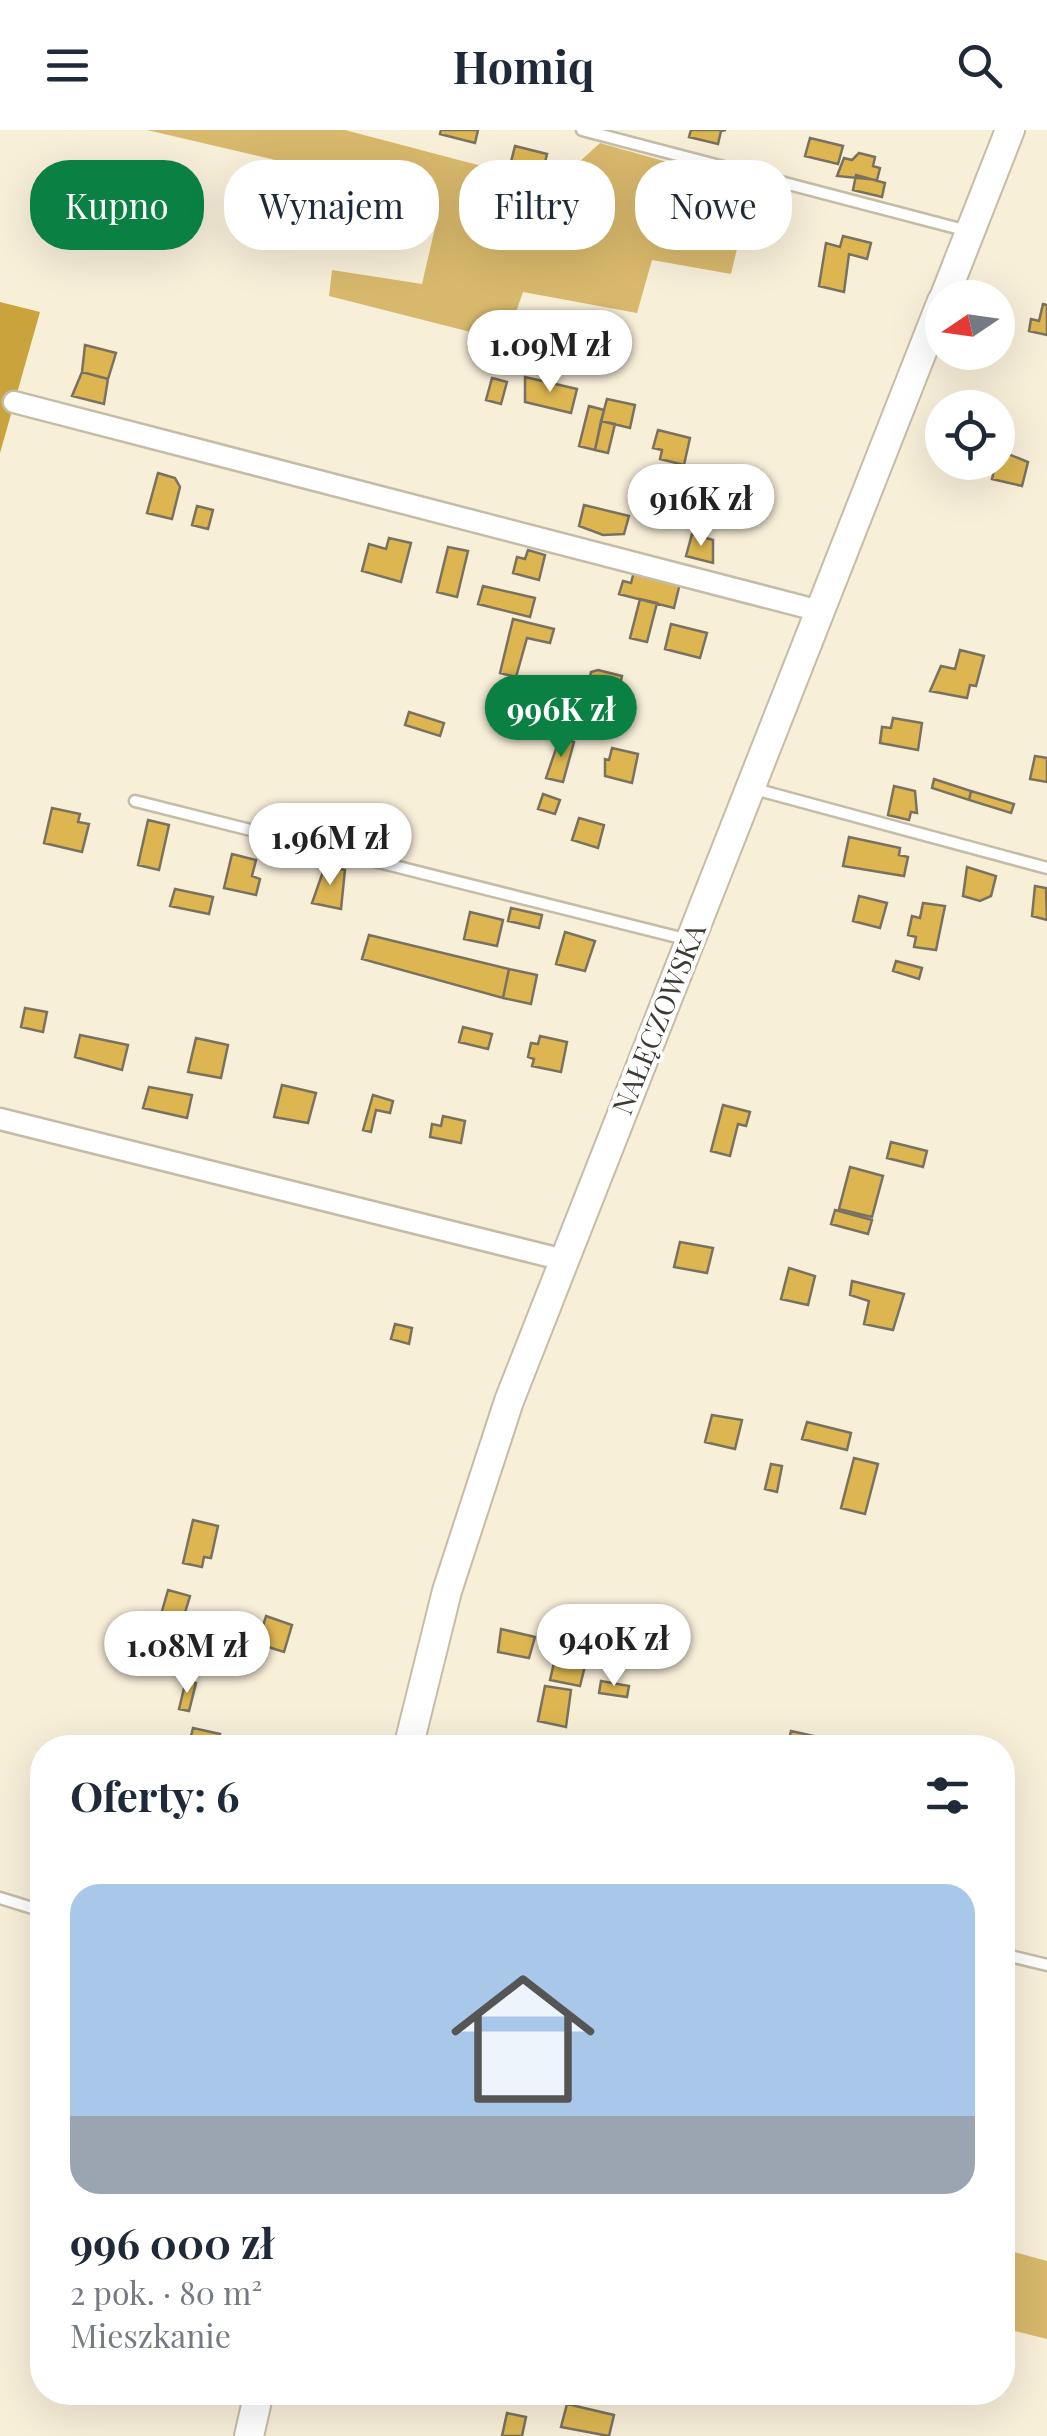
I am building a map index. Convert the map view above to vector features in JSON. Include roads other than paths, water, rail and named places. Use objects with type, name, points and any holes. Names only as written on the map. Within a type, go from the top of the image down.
[{"type":"main road","name":"NAŁĘCZOWSKA","points":[[951,280],[1010,130]]},
{"type":"main road","name":"NAŁĘCZOWSKA","points":[[411,1735],[470,1517],[564,1260],[925,345]]},
{"type":"main road","points":[[249,2436],[256,2405]]},
{"type":"street","points":[[7,400],[820,610]]},
{"type":"street","points":[[0,1118],[564,1260]]},
{"type":"lane","points":[[582,130],[970,232]]},
{"type":"lane","points":[[750,788],[1047,868]]},
{"type":"lane","points":[[136,800],[690,941]]},
{"type":"lane","points":[[0,1898],[30,1907]]},
{"type":"lane","points":[[1015,1957],[1047,1965]]}]
